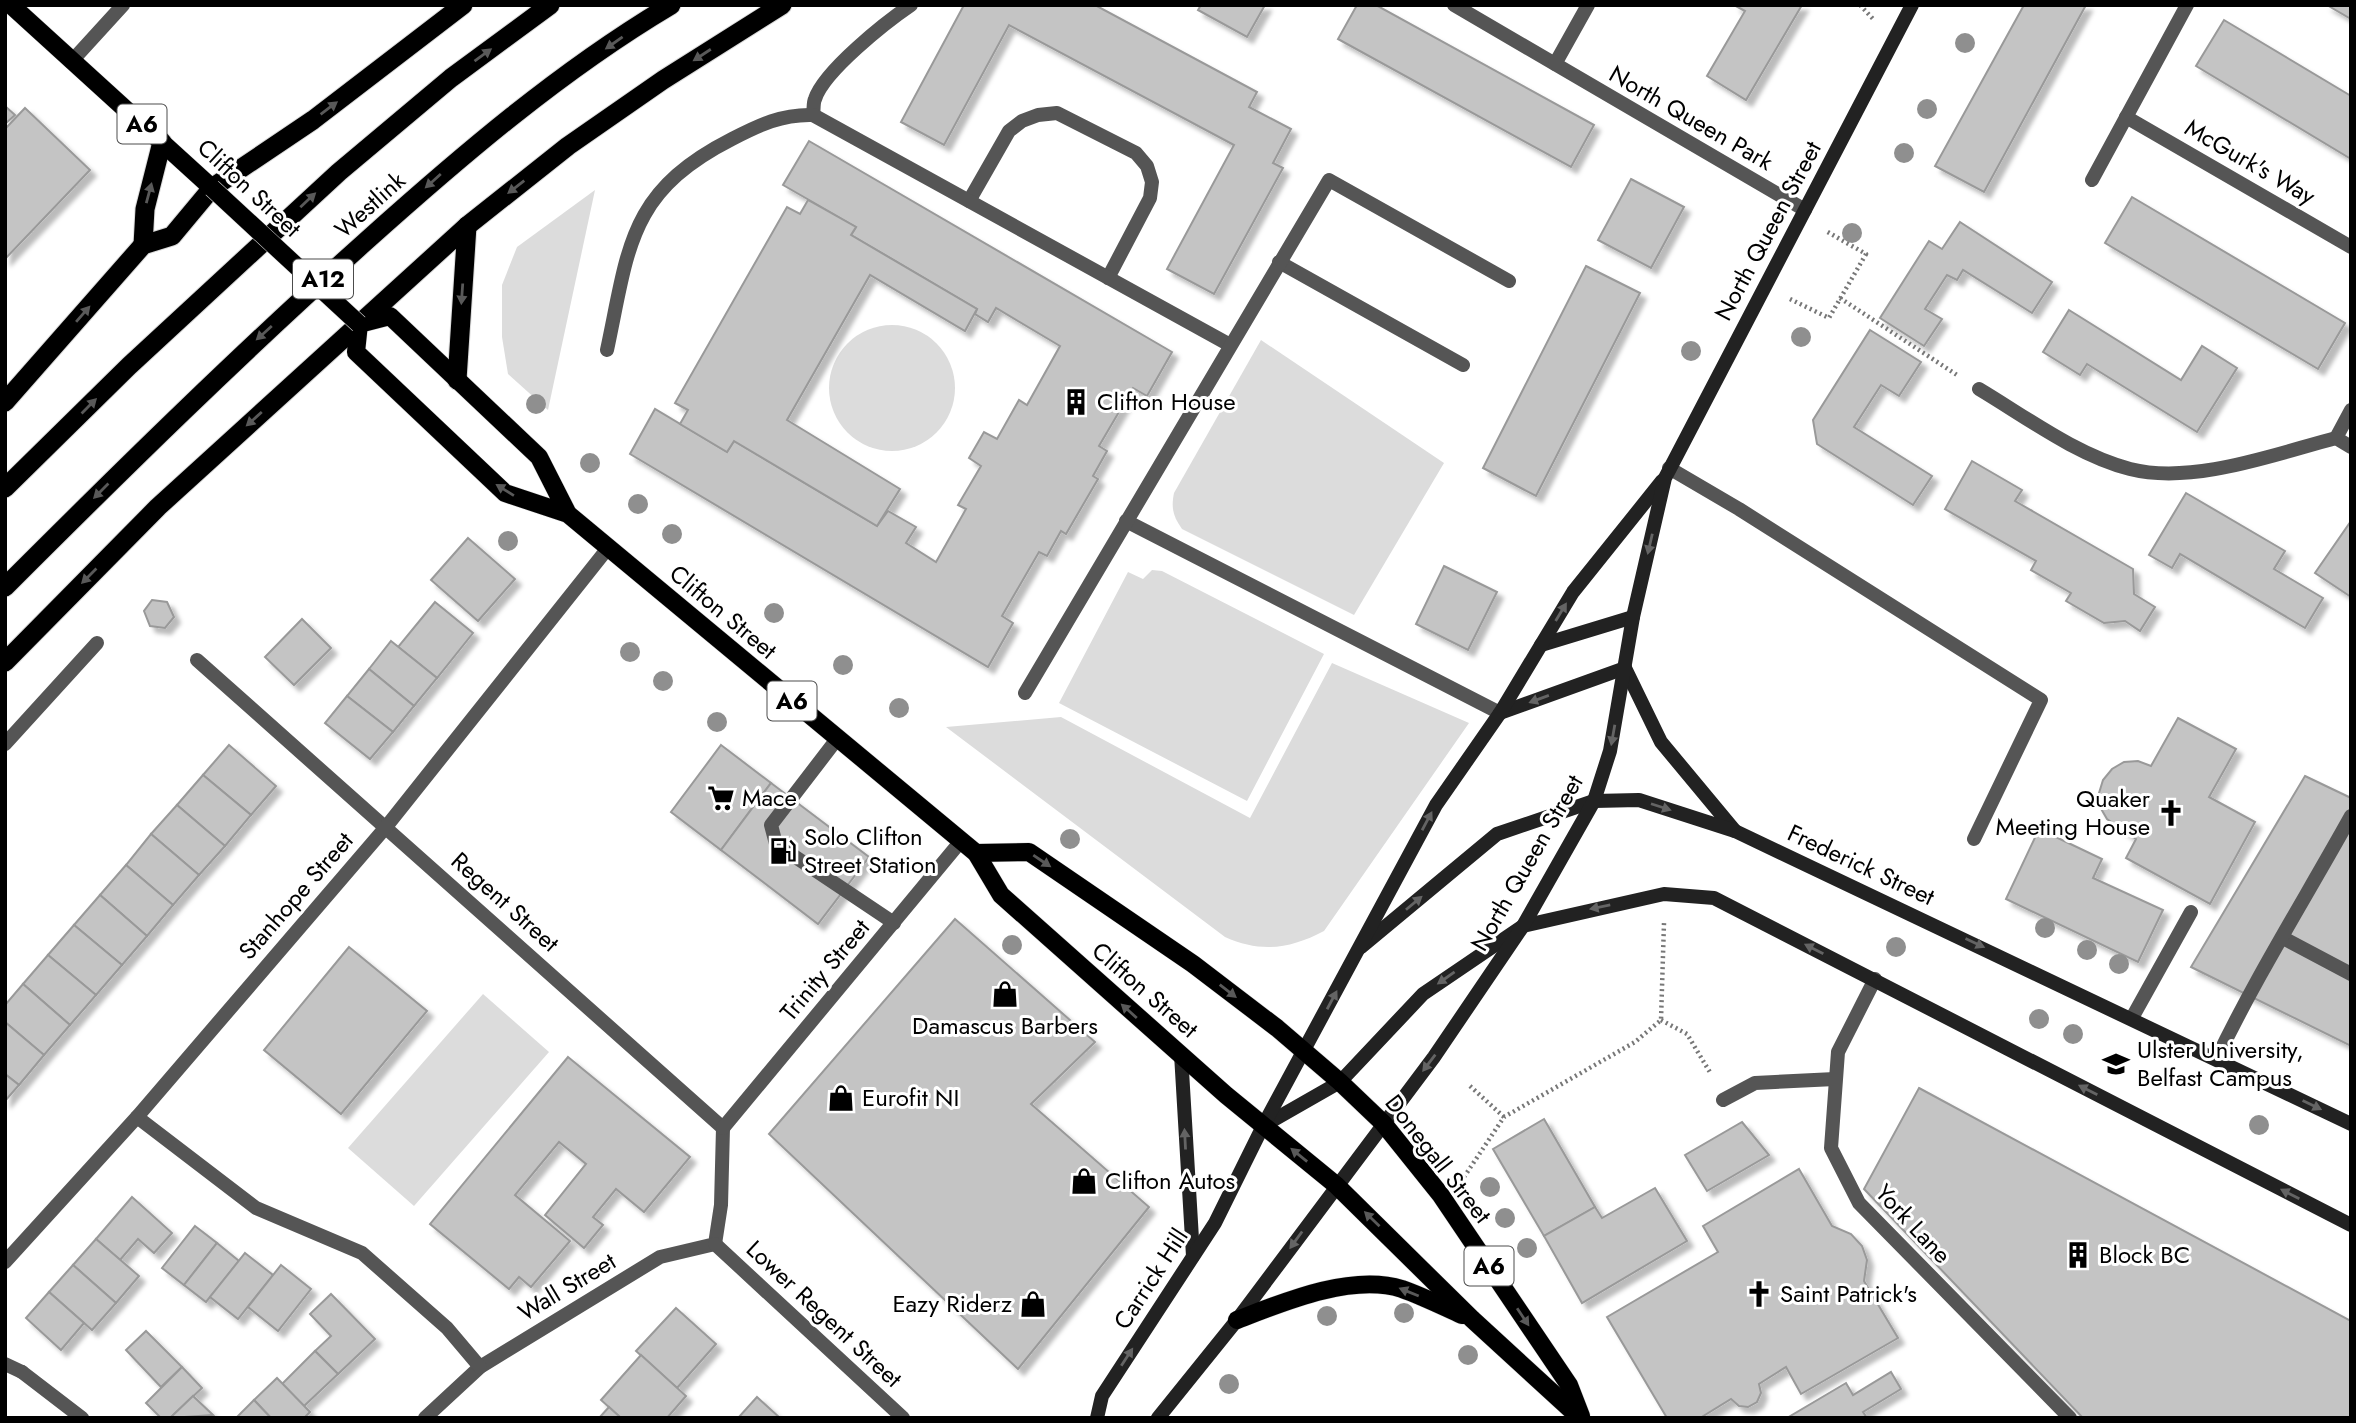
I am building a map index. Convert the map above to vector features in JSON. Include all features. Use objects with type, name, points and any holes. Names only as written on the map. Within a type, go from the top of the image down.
[{"type":"highway","points":[[5,402],[143,245],[172,236],[212,188],[313,120],[464,5]]},
{"type":"highway","name":"Westlink","points":[[5,488],[129,366],[339,172],[450,78],[550,5]]},
{"type":"highway","name":"Westlink","points":[[5,587],[253,342],[468,151],[556,84],[671,5]]},
{"type":"highway","points":[[5,662],[158,507],[467,226],[568,146],[663,80],[782,5]]},
{"type":"highway","points":[[143,245],[145,209],[163,142]]},
{"type":"highway","points":[[457,380],[467,226]]},
{"type":"main road","name":"Clifton Street","points":[[11,5],[359,324]]},
{"type":"main road","name":"North Queen Street","points":[[1263,1126],[1436,805],[1500,713],[1573,592],[1667,473],[1913,5]]},
{"type":"main road","name":"Clifton Street","points":[[359,324],[390,316],[539,457],[568,514]]},
{"type":"main road","name":"Clifton Street","points":[[359,324],[356,352],[505,493],[568,514],[976,853],[1001,895],[1263,1126]]},
{"type":"main road","name":"North Queen Street","points":[[1336,1185],[1434,1057],[1523,926],[1594,801],[1610,751],[1633,617],[1667,473]]},
{"type":"main road","points":[[1541,645],[1633,617]]},
{"type":"main road","points":[[1500,713],[1625,668],[1661,742],[1735,831]]},
{"type":"main road","name":"Frederick Street","points":[[1361,947],[1497,834],[1594,801],[1639,800],[1735,831],[2351,1124]]},
{"type":"main road","name":"Clifton Street","points":[[976,853],[1029,852],[1192,964],[1277,1028],[1303,1054]]},
{"type":"main road","points":[[1263,1126],[1340,1082],[1423,994],[1523,926],[1664,894],[1714,898],[2351,1225]]},
{"type":"main road","name":"Donegall Street","points":[[1303,1054],[1340,1082],[1383,1123],[1440,1194],[1569,1385],[1581,1418]]},
{"type":"main road","points":[[1181,1055],[1192,1256]]},
{"type":"main road","name":"Donegall Street","points":[[1263,1126],[1336,1185],[1472,1319],[1581,1418]]},
{"type":"main road","name":"Carrick Hill","points":[[1097,1418],[1102,1396],[1215,1223],[1263,1126]]},
{"type":"main road","points":[[1157,1418],[1237,1320],[1336,1185]]},
{"type":"main road","points":[[1237,1320],[1312,1293],[1373,1286],[1400,1288],[1472,1319]]},
{"type":"street","points":[[71,62],[123,5]]},
{"type":"street","points":[[813,115],[814,99],[825,81],[883,25],[911,5]]},
{"type":"street","name":"North Queen Park","points":[[1454,5],[1803,214]]},
{"type":"street","points":[[1555,64],[1588,5]]},
{"type":"street","points":[[2092,180],[2187,5]]},
{"type":"street","points":[[970,201],[1009,131],[1022,121],[1038,115],[1057,113],[1136,153],[1147,166],[1152,183],[1150,198],[1108,278]]},
{"type":"street","points":[[607,350],[631,240],[652,200],[680,171],[723,144],[766,122],[796,115],[813,115],[1230,345]]},
{"type":"street","name":"McGurk's Way","points":[[2126,117],[2351,247]]},
{"type":"street","points":[[1025,693],[1329,180],[1509,281]]},
{"type":"street","points":[[1279,262],[1463,365]]},
{"type":"street","points":[[1979,389],[2090,454],[2131,469],[2170,473],[2233,465],[2336,438],[2351,447]]},
{"type":"street","points":[[2336,438],[2351,410]]},
{"type":"street","points":[[1667,473],[1739,509],[2041,700],[1974,839]]},
{"type":"street","points":[[1126,521],[1500,713]]},
{"type":"street","name":"Stanhope Street","points":[[5,1262],[137,1117],[386,827],[608,548]]},
{"type":"street","points":[[5,744],[97,643]]},
{"type":"street","name":"Regent Street","points":[[197,660],[723,1128]]},
{"type":"street","points":[[837,739],[771,825],[776,844],[894,923]]},
{"type":"street","points":[[2217,1058],[2248,994],[2283,938],[2351,816]]},
{"type":"street","name":"Trinity Street","points":[[723,1128],[961,841]]},
{"type":"street","points":[[2132,1018],[2191,912]]},
{"type":"street","points":[[2283,938],[2351,974]]},
{"type":"street","name":"York Lane","points":[[1875,979],[1838,1052],[1831,1148],[1859,1203],[2070,1418]]},
{"type":"street","points":[[1725,1100],[1755,1083],[1835,1079]]},
{"type":"street","points":[[137,1117],[256,1208],[362,1253],[447,1328],[480,1367]]},
{"type":"street","points":[[715,1244],[721,1205],[723,1128]]},
{"type":"street","name":"Wall Street","points":[[425,1418],[480,1367],[660,1257],[715,1244]]},
{"type":"street","name":"Lower Regent Street","points":[[715,1244],[902,1418]]},
{"type":"street","points":[[5,1364],[22,1372],[82,1418]]},
{"type":"path","points":[[1765,286],[1829,318],[1866,254],[1803,214]]},
{"type":"path","points":[[1840,298],[1979,389]]},
{"type":"path","points":[[1440,1194],[1462,1180],[1504,1118],[1635,1042],[1661,1020],[1664,894]]},
{"type":"path","points":[[1661,1020],[1687,1034],[1725,1100]]},
{"type":"path","points":[[1470,1086],[1504,1118]]},
{"type":"shaded area","points":[[595,190],[548,410],[508,374],[502,337],[502,285],[517,247]]},
{"type":"shaded area","points":[[892,325],[916,330],[937,343],[950,364],[955,388],[950,412],[937,433],[916,446],[892,451],[868,446],[847,433],[834,412],[829,388],[834,364],[847,343],[868,330]]},
{"type":"shaded area","points":[[1261,340],[1444,463],[1354,615],[1182,529],[1175,516],[1174,493]]},
{"type":"shaded area","points":[[1152,570],[1162,571],[1324,654],[1247,801],[1059,703],[1128,572],[1143,579]]},
{"type":"shaded area","points":[[1332,663],[1469,723],[1324,931],[1299,942],[1275,947],[1251,945],[1225,937],[946,727],[1061,717],[1250,818]]},
{"type":"shaded area","points":[[483,994],[549,1052],[414,1206],[348,1148]]},
{"type":"building","points":[[964,5],[1095,5],[1257,92],[1249,107],[1291,129],[1273,163],[1283,168],[1214,294],[1167,269],[1234,145],[1009,25],[944,145],[901,122]]},
{"type":"building","points":[[1201,5],[1265,5],[1247,37],[1198,10]]},
{"type":"building","points":[[1357,5],[1376,5],[1594,125],[1571,167],[1338,39]]},
{"type":"building","points":[[1734,5],[1802,5],[1746,100],[1707,76],[1745,11]]},
{"type":"building","points":[[2024,5],[2086,5],[1984,192],[1935,166]]},
{"type":"building","points":[[2327,5],[2351,5],[2351,19]]},
{"type":"building","points":[[2224,20],[2351,96],[2351,159],[2196,66]]},
{"type":"building","points":[[5,106],[15,115],[5,124]]},
{"type":"building","points":[[25,108],[90,170],[5,259],[5,129]]},
{"type":"building","name":"Clifton House","points":[[809,141],[1172,352],[1147,396],[1133,388],[1099,446],[1107,451],[1093,476],[1098,479],[1066,534],[1061,531],[1047,556],[1039,552],[1002,616],[1013,623],[988,667],[630,454],[655,409],[727,452],[734,441],[877,526],[888,511],[916,527],[906,543],[936,562],[966,509],[958,505],[981,466],[969,458],[984,432],[997,439],[1019,400],[1027,405],[1060,346],[996,308],[988,322],[975,314],[977,309],[851,235],[856,227],[783,185]]},
{"type":"building","points":[[1631,179],[1684,207],[1651,268],[1598,240]]},
{"type":"building","points":[[2132,197],[2345,323],[2318,369],[2105,243]]},
{"type":"building","points":[[808,200],[856,227],[851,235],[977,309],[965,331],[870,275],[787,420],[900,489],[877,526],[734,441],[727,452],[680,424],[688,410],[675,403],[787,207],[800,214]]},
{"type":"building","points":[[1960,222],[2052,282],[2032,313],[1963,270],[1957,280],[1947,275],[1925,309],[1942,319],[1924,346],[1880,318],[1929,241],[1942,249]]},
{"type":"building","points":[[1586,266],[1640,293],[1536,496],[1483,468]]},
{"type":"building","points":[[2069,310],[2181,380],[2202,346],[2237,368],[2197,432],[2087,364],[2080,375],[2043,352]]},
{"type":"building","points":[[1870,330],[1921,362],[1899,396],[1881,385],[1854,427],[1932,476],[1913,505],[1817,444],[1813,420]]},
{"type":"building","points":[[1972,461],[2022,490],[2015,501],[2133,569],[2134,594],[2155,607],[2140,631],[2125,621],[2104,623],[2066,601],[2071,593],[2031,570],[2036,561],[1945,509]]},
{"type":"building","points":[[2186,493],[2285,551],[2274,569],[2323,598],[2305,628],[2180,554],[2172,568],[2149,555]]},
{"type":"building","points":[[2351,521],[2351,597],[2315,573]]},
{"type":"building","points":[[468,538],[515,579],[478,621],[431,580]]},
{"type":"building","points":[[1444,566],[1497,592],[1468,650],[1416,624]]},
{"type":"building","points":[[152,600],[167,602],[174,617],[165,628],[150,626],[144,611]]},
{"type":"building","points":[[435,602],[473,633],[437,678],[398,647]]},
{"type":"building","points":[[302,619],[331,648],[294,685],[265,657]]},
{"type":"building","points":[[391,641],[437,678],[414,706],[369,669]]},
{"type":"building","points":[[369,669],[414,706],[393,732],[347,696]]},
{"type":"building","points":[[347,696],[393,732],[370,759],[325,723]]},
{"type":"building","name":"Quaker Meeting House","points":[[2178,718],[2236,749],[2209,797],[2255,822],[2210,904],[2126,858],[2136,839],[2107,819],[2100,807],[2099,793],[2103,780],[2112,769],[2124,762],[2138,761],[2151,766]]},
{"type":"building","points":[[229,745],[276,786],[251,815],[203,775]]},
{"type":"building","name":"Mace","points":[[721,745],[771,783],[721,850],[671,812]]},
{"type":"building","points":[[203,775],[251,815],[225,846],[177,805]]},
{"type":"building","points":[[2305,776],[2351,798],[2351,1046],[2191,967]]},
{"type":"building","points":[[771,783],[869,857],[818,924],[721,850]]},
{"type":"building","points":[[177,805],[225,846],[199,875],[151,834]]},
{"type":"building","points":[[2039,829],[2102,859],[2093,878],[2163,910],[2138,962],[2006,899]]},
{"type":"building","points":[[151,834],[199,875],[173,905],[126,865]]},
{"type":"building","points":[[126,865],[173,905],[147,936],[100,895]]},
{"type":"building","points":[[100,895],[147,936],[122,965],[74,925]]},
{"type":"building","points":[[955,919],[1095,1042],[1031,1104],[1149,1207],[1018,1369],[769,1134]]},
{"type":"building","points":[[74,925],[122,965],[96,995],[48,955]]},
{"type":"building","points":[[349,947],[427,1011],[341,1114],[264,1050]]},
{"type":"building","points":[[48,955],[96,995],[70,1025],[23,984]]},
{"type":"building","points":[[23,984],[70,1025],[44,1055],[5,1022],[5,1005]]},
{"type":"building","points":[[5,1022],[44,1055],[19,1085],[5,1074]]},
{"type":"building","points":[[568,1057],[690,1157],[644,1212],[616,1189],[593,1217],[603,1225],[584,1248],[545,1215],[586,1164],[559,1142],[515,1195],[570,1241],[531,1287],[519,1277],[509,1289],[430,1224]]},
{"type":"building","points":[[5,1074],[19,1085],[5,1101]]},
{"type":"building","name":"Block BC","points":[[1919,1088],[2351,1321],[2351,1418],[2083,1418],[1864,1189]]},
{"type":"building","points":[[1544,1119],[1595,1207],[1544,1236],[1493,1149]]},
{"type":"building","points":[[1742,1122],[1769,1155],[1707,1191],[1685,1155]]},
{"type":"building","name":"Saint Patrick's","points":[[1799,1169],[1832,1226],[1851,1234],[1862,1246],[1867,1260],[1864,1281],[1898,1338],[1801,1394],[1786,1367],[1759,1384],[1761,1393],[1757,1402],[1748,1407],[1739,1406],[1731,1399],[1700,1418],[1667,1418],[1607,1317],[1718,1252],[1703,1226]]},
{"type":"building","points":[[1655,1188],[1687,1241],[1582,1303],[1544,1236],[1595,1207],[1602,1218]]},
{"type":"building","points":[[132,1197],[172,1233],[154,1253],[138,1239],[120,1260],[96,1239]]},
{"type":"building","points":[[195,1226],[217,1243],[184,1285],[162,1268]]},
{"type":"building","points":[[96,1239],[139,1276],[116,1303],[73,1265]]},
{"type":"building","points":[[217,1243],[239,1261],[206,1302],[184,1285]]},
{"type":"building","points":[[245,1253],[273,1275],[238,1319],[210,1297]]},
{"type":"building","points":[[73,1265],[116,1303],[92,1330],[49,1292]]},
{"type":"building","points":[[281,1265],[311,1289],[278,1331],[248,1307]]},
{"type":"building","points":[[49,1292],[84,1323],[61,1350],[26,1318]]},
{"type":"building","points":[[331,1294],[375,1339],[338,1374],[315,1351],[331,1336],[310,1314]]},
{"type":"building","points":[[676,1308],[716,1344],[677,1388],[636,1351]]},
{"type":"building","points":[[146,1331],[182,1367],[161,1387],[126,1350]]},
{"type":"building","points":[[315,1351],[338,1374],[304,1406],[282,1384]]},
{"type":"building","points":[[641,1355],[686,1396],[667,1418],[621,1418],[601,1400]]},
{"type":"building","points":[[182,1367],[202,1388],[170,1418],[161,1418],[146,1403]]},
{"type":"building","points":[[1891,1372],[1901,1389],[1863,1412],[1867,1418],[1787,1418],[1846,1383],[1853,1395]]},
{"type":"building","points":[[277,1378],[310,1412],[304,1418],[271,1418],[254,1400]]},
{"type":"building","points":[[193,1396],[213,1415],[170,1418]]},
{"type":"building","points":[[757,1397],[780,1418],[738,1418]]},
{"type":"building","points":[[254,1400],[271,1418],[236,1418]]},
{"type":"building","points":[[609,1407],[621,1418],[599,1418]]},
{"type":"place","name":"Clifton House","points":[[1076,402]]},
{"type":"place","name":"Mace","points":[[721,798]]},
{"type":"place","name":"Quaker Meeting House","points":[[2171,813]]},
{"type":"place","name":"Solo Clifton Street Station","points":[[783,851]]},
{"type":"place","name":"Damascus Barbers","points":[[1005,994]]},
{"type":"place","name":"Ulster University, Belfast Campus","points":[[2116,1064]]},
{"type":"place","name":"Eurofit NI","points":[[841,1098]]},
{"type":"place","name":"Clifton Autos","points":[[1084,1181]]},
{"type":"place","name":"Block BC","points":[[2078,1255]]},
{"type":"place","name":"Saint Patrick's","points":[[1759,1294]]},
{"type":"place","name":"Eazy Riderz","points":[[1033,1304]]}]
